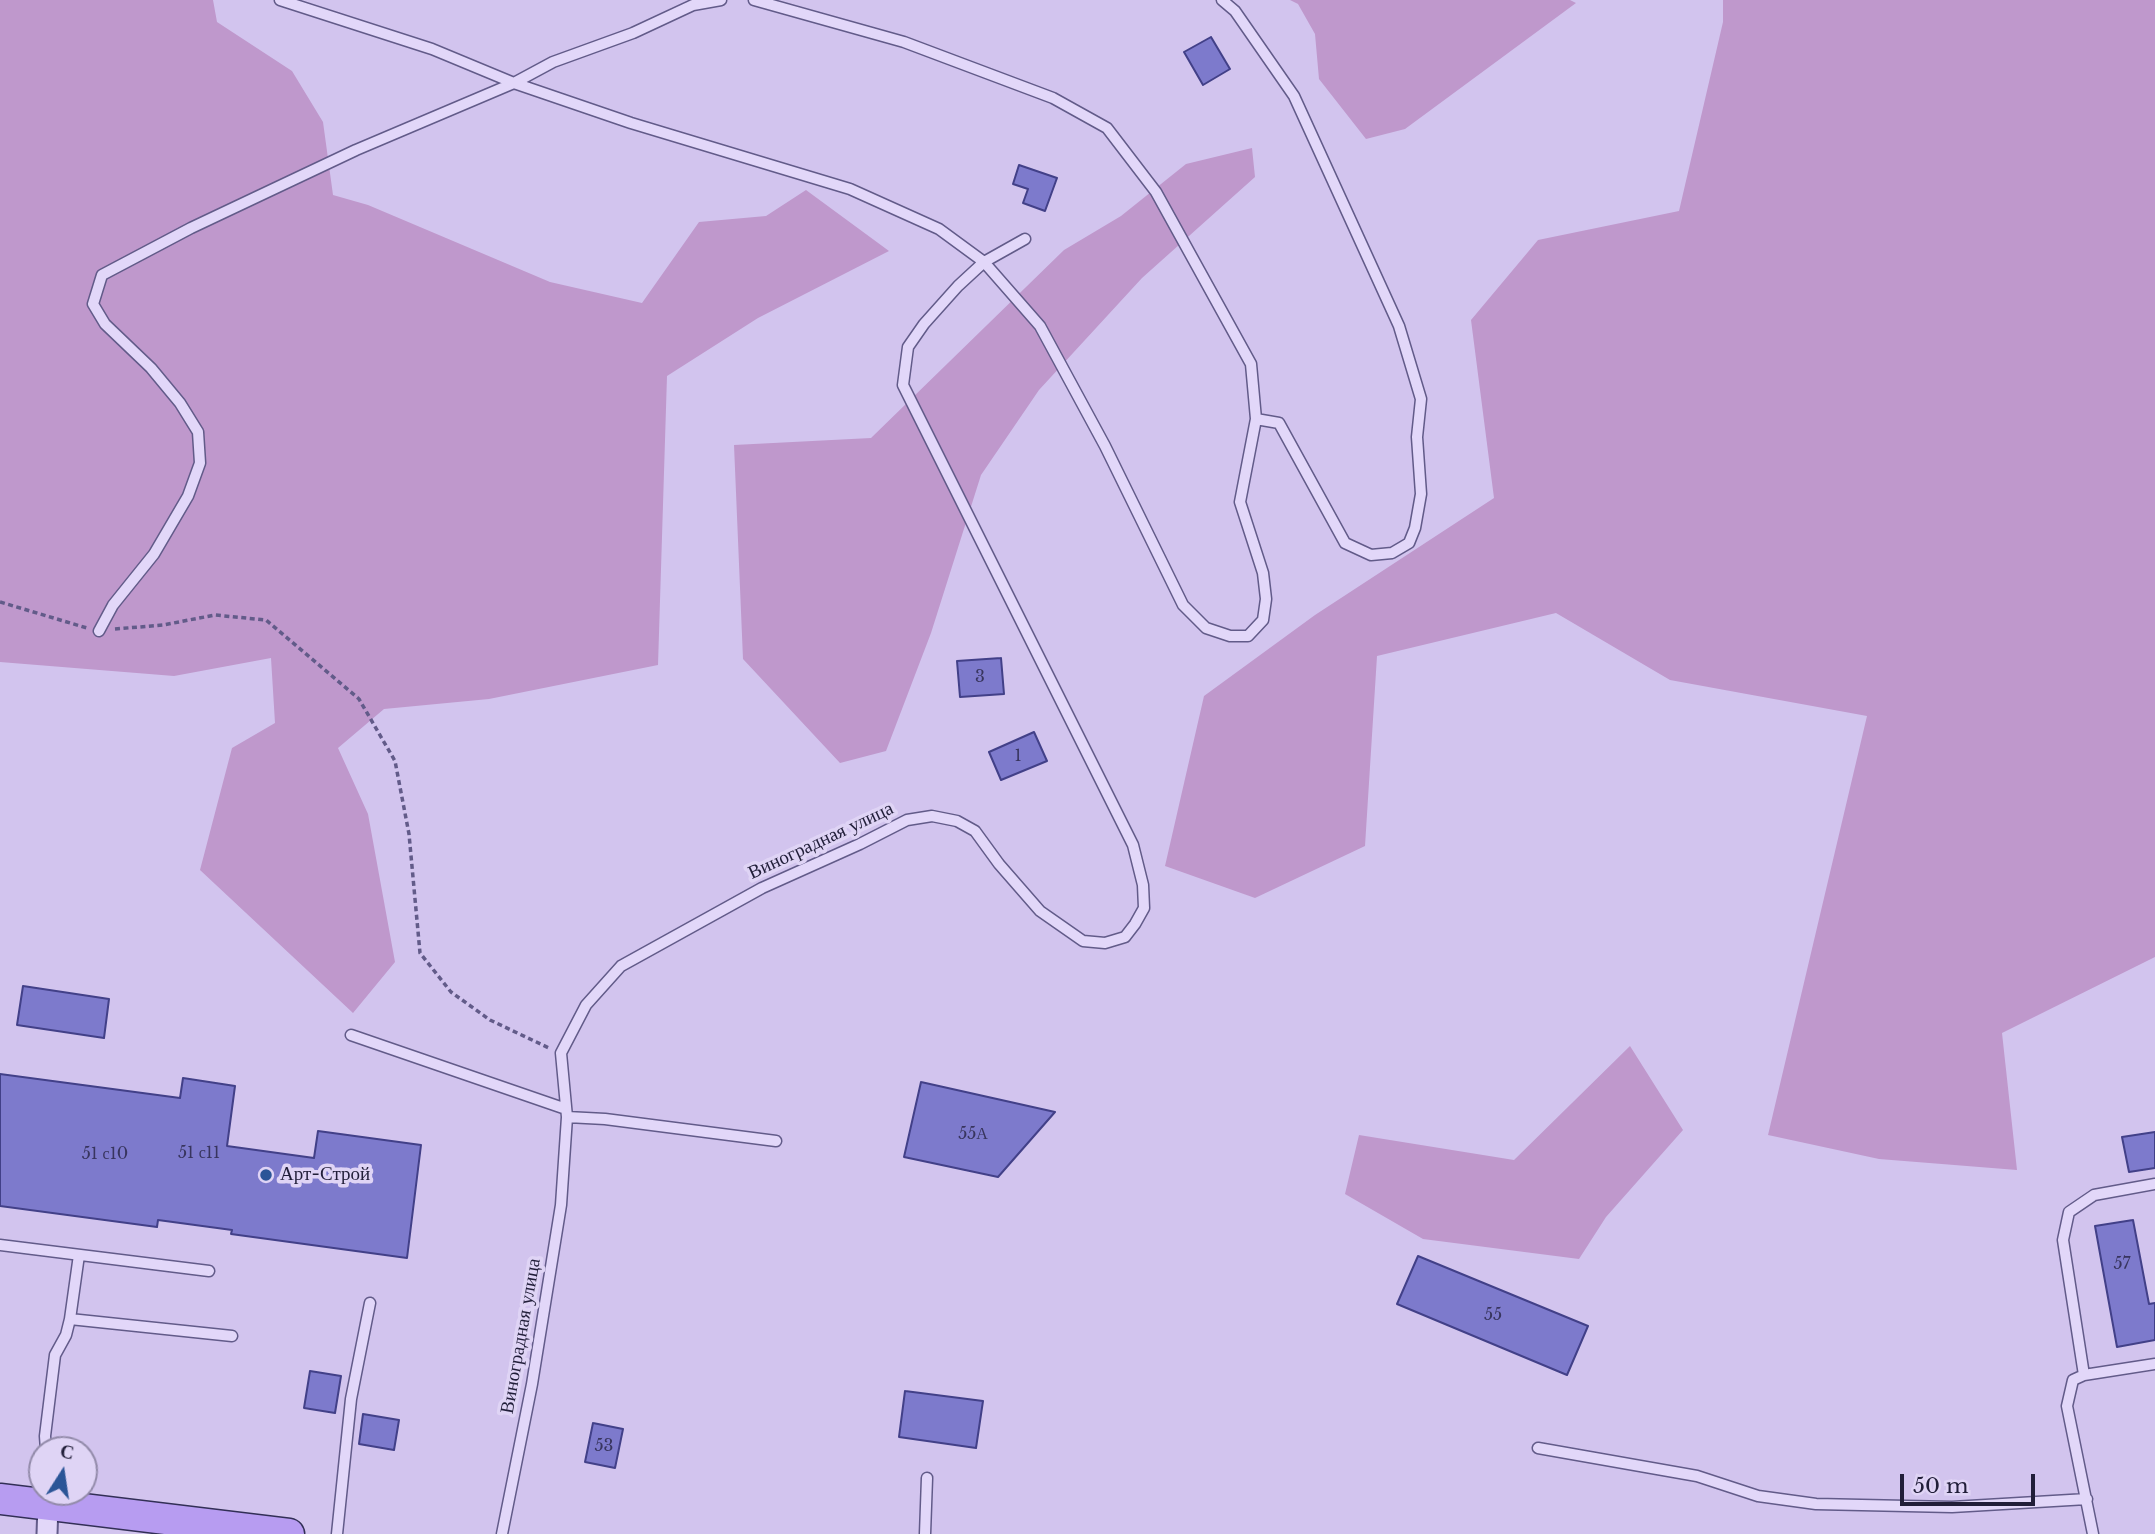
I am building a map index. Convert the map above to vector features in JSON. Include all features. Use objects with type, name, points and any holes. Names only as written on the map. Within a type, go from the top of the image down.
[{"type":"main road","points":[[0,1499],[124,1534]]},
{"type":"main road","points":[[0,1519],[47,1514],[289,1534]]},
{"type":"lane","points":[[281,0],[432,49],[514,83],[631,123],[850,189],[939,229],[984,262],[1040,326],[1105,446],[1184,605],[1206,628],[1230,636],[1248,636],[1263,620],[1266,598],[1263,573],[1240,502],[1256,419],[1251,364],[1156,192],[1107,128],[1053,98],[904,42],[754,0]]},
{"type":"lane","points":[[99,631],[113,605],[154,554],[188,496],[200,463],[198,432],[180,403],[151,368],[105,324],[93,303],[102,275],[191,228],[356,150],[514,83],[554,62],[633,33],[693,5],[722,0]]},
{"type":"lane","points":[[1222,0],[1235,11],[1294,96],[1399,326],[1421,399],[1417,437],[1421,494],[1415,528],[1409,543],[1392,553],[1371,555],[1345,543],[1279,423],[1256,419]]},
{"type":"lane","points":[[984,262],[1025,239]]},
{"type":"lane","name":"Виноградная улица","points":[[502,1534],[561,1205],[566,1113],[561,1053],[586,1005],[621,966],[762,888],[907,820],[932,816],[957,821],[975,831],[999,864],[1040,911],[1083,941],[1105,943],[1125,937],[1144,908],[1143,885],[1133,845],[903,385],[908,347],[924,324],[984,262]]},
{"type":"lane","points":[[351,1035],[566,1113],[776,1141]]},
{"type":"lane","points":[[2084,1375],[2063,1240],[2069,1212],[2094,1195],[2155,1185]]},
{"type":"lane","points":[[0,1244],[209,1271]]},
{"type":"lane","points":[[45,1436],[55,1354],[66,1335],[71,1319],[79,1255]]},
{"type":"lane","points":[[337,1534],[351,1399],[370,1303]]},
{"type":"lane","points":[[71,1319],[232,1336]]},
{"type":"lane","points":[[2093,1534],[2067,1406],[2073,1380],[2084,1375],[2155,1364]]},
{"type":"lane","points":[[1538,1448],[1685,1473],[1758,1496],[1816,1504],[1952,1507],[2087,1499]]},
{"type":"lane","points":[[925,1534],[927,1478]]},
{"type":"path","points":[[0,602],[99,631],[163,625],[215,615],[266,620],[359,699],[395,761],[409,834],[421,953],[451,992],[490,1020],[561,1053]]},
{"type":"shaded area","points":[[0,0],[213,0],[217,22],[292,71],[323,122],[333,195],[368,205],[550,282],[642,303],[699,222],[766,216],[806,190],[889,251],[758,318],[667,376],[658,665],[489,699],[384,709],[338,748],[368,814],[395,962],[353,1013],[200,870],[232,748],[275,723],[271,658],[174,676],[0,662]]},
{"type":"shaded area","points":[[1290,0],[1570,0],[1576,3],[1405,129],[1366,139],[1319,79],[1315,34],[1298,4]]},
{"type":"shaded area","points":[[1723,0],[2155,0],[2155,957],[2002,1033],[2017,1170],[1879,1159],[1768,1135],[1867,716],[1670,680],[1556,613],[1377,656],[1365,846],[1255,898],[1165,866],[1204,696],[1315,615],[1494,498],[1471,320],[1538,240],[1679,211],[1723,22]]},
{"type":"shaded area","points":[[1252,148],[1255,177],[1142,278],[1039,390],[981,475],[931,633],[886,751],[840,763],[743,659],[734,445],[871,438],[1064,250],[1121,216],[1186,164]]},
{"type":"shaded area","points":[[1630,1046],[1683,1130],[1606,1217],[1579,1259],[1423,1239],[1345,1194],[1359,1135],[1514,1160]]},
{"type":"building","points":[[1211,37],[1230,69],[1203,85],[1184,52]]},
{"type":"building","points":[[1019,165],[1057,178],[1045,211],[1023,203],[1028,189],[1013,184]]},
{"type":"building","points":[[1001,658],[1004,694],[960,697],[957,661]]},
{"type":"building","points":[[1034,732],[1047,761],[1001,780],[989,752]]},
{"type":"building","points":[[23,986],[109,999],[104,1038],[17,1025]]},
{"type":"building","points":[[0,1074],[180,1098],[183,1078],[235,1086],[227,1146],[314,1158],[318,1131],[421,1145],[407,1258],[231,1234],[232,1230],[158,1220],[157,1227],[0,1206]]},
{"type":"building","points":[[921,1082],[1055,1112],[998,1177],[904,1157]]},
{"type":"building","points":[[2155,1132],[2155,1168],[2129,1172],[2122,1137]]},
{"type":"building","points":[[2133,1220],[2149,1304],[2155,1303],[2155,1340],[2117,1347],[2095,1226]]},
{"type":"building","points":[[1418,1256],[1588,1326],[1567,1375],[1397,1304]]},
{"type":"building","points":[[310,1371],[341,1376],[335,1413],[304,1408]]},
{"type":"building","points":[[905,1391],[983,1401],[976,1448],[899,1437]]},
{"type":"building","points":[[363,1414],[399,1420],[394,1450],[359,1444]]},
{"type":"building","points":[[593,1423],[623,1429],[615,1468],[585,1462]]},
{"type":"place","name":"Арт-Строй","points":[[266,1175]]}]
